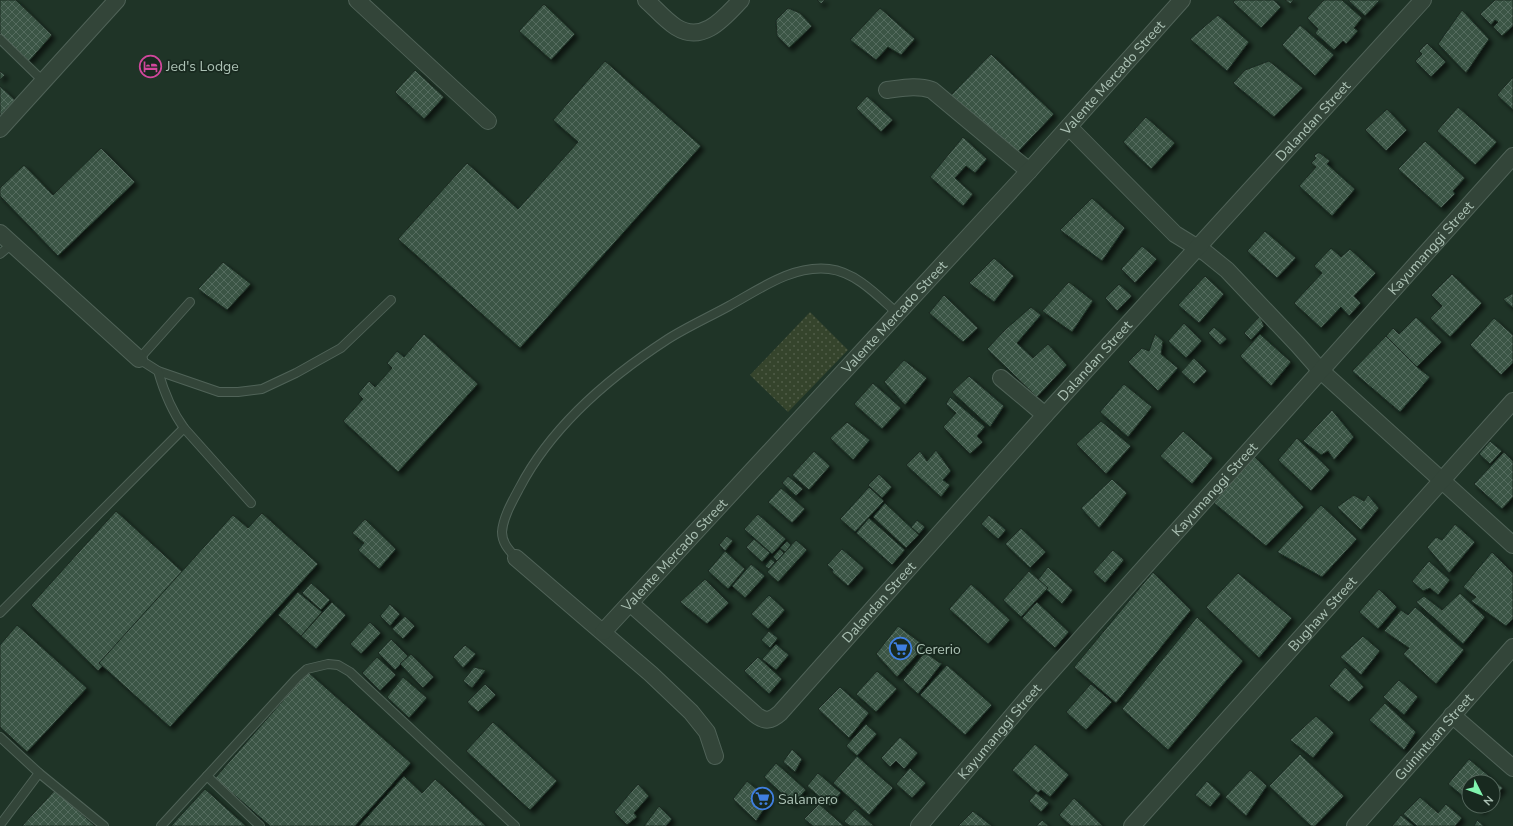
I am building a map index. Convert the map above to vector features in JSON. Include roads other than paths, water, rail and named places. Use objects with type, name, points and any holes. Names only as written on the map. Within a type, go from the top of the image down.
[{"type":"street","points":[[0,129],[117,0]]},
{"type":"street","points":[[357,0],[488,121]]},
{"type":"street","points":[[646,0],[675,27],[687,33],[703,32],[721,21],[742,0]]},
{"type":"street","name":"Valente Mercado Street","points":[[603,632],[1029,171],[1182,0]]},
{"type":"street","name":"Dalandan Street","points":[[630,603],[756,715],[767,720],[774,718],[1044,415],[1423,0]]},
{"type":"street","points":[[887,90],[909,87],[932,90],[1029,171]]},
{"type":"street","points":[[1069,127],[1175,234],[1198,247],[1227,270],[1320,370],[1513,545]]},
{"type":"street","name":"Kayumanggi Street","points":[[919,826],[1030,695],[1513,156]]},
{"type":"street","points":[[0,233],[6,249],[139,359]]},
{"type":"street","points":[[1001,378],[1044,415]]},
{"type":"street","name":"Bughaw Street","points":[[1132,826],[1513,401]]},
{"type":"street","points":[[516,558],[651,674],[691,712],[707,732],[715,756]]},
{"type":"street","name":"Guinintuan Street","points":[[1355,826],[1513,647]]},
{"type":"street","points":[[1452,716],[1513,768]]},
{"type":"lane","points":[[0,40],[43,81]]},
{"type":"lane","points":[[516,558],[505,546],[502,533],[513,499],[526,475],[570,419],[599,390],[629,365],[669,338],[784,276],[807,269],[830,269],[848,276],[866,286],[897,313]]},
{"type":"lane","points":[[190,302],[139,359],[158,371],[219,392],[238,392],[262,389],[296,373],[341,348],[391,300]]},
{"type":"lane","points":[[158,371],[166,398],[174,415],[251,503]]},
{"type":"lane","points":[[0,613],[184,428]]},
{"type":"lane","points":[[161,826],[296,678],[307,669],[328,664],[338,665],[350,672],[515,826]]},
{"type":"lane","points":[[0,737],[39,773],[104,826]]},
{"type":"lane","points":[[0,825],[39,773]]},
{"type":"lane","points":[[207,776],[260,826]]},
{"type":"place","name":"Jed's Lodge","points":[[151,66]]},
{"type":"place","name":"Cererio","points":[[900,649]]},
{"type":"place","name":"Salamero","points":[[763,799]]}]
